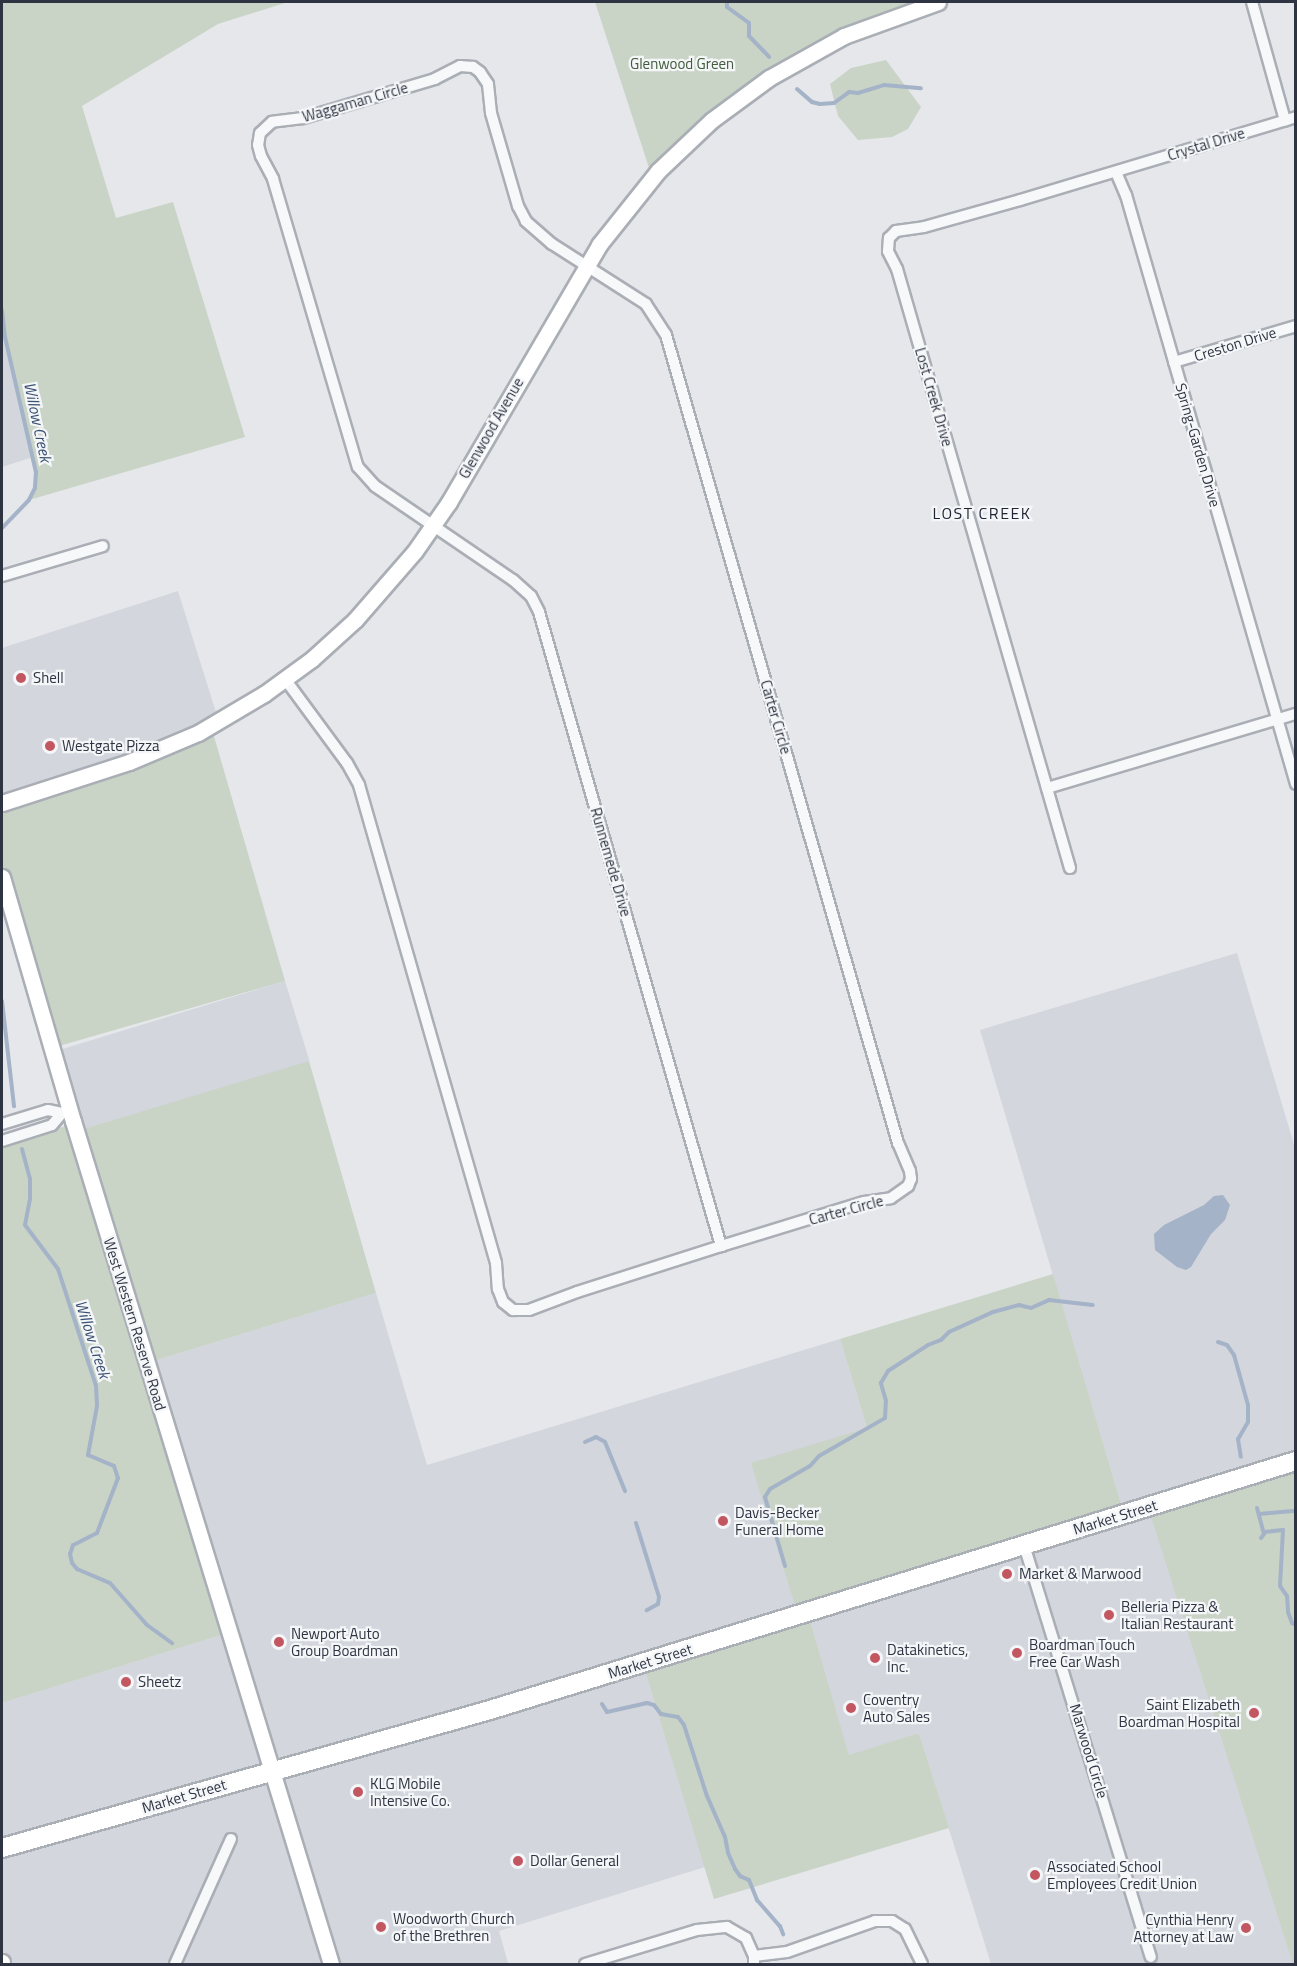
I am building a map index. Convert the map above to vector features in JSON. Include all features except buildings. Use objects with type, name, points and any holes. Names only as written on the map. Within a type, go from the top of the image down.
[{"type":"main road","name":"Market Street","points":[[2,1848],[490,1710],[1296,1461]]},
{"type":"street","name":"Glenwood Avenue","points":[[2,802],[149,755],[232,714],[285,680],[355,620],[399,571],[433,525],[586,265],[614,223],[658,171],[735,102],[769,78],[844,36],[938,2]]},
{"type":"street","points":[[1252,2],[1290,118]]},
{"type":"street","name":"Waggaman Circle","points":[[433,525],[375,486],[354,458],[273,179],[261,156],[258,145],[260,133],[272,122],[303,118],[424,83],[460,66],[473,67],[480,72],[488,84],[491,113],[518,206],[526,221],[542,237],[586,265]]},
{"type":"street","name":"Crystal Drive","points":[[1116,172],[1290,118]]},
{"type":"street","name":"Spring-Garden Drive","points":[[1116,172],[1126,195],[1296,784]]},
{"type":"street","name":"Lost Creek Drive","points":[[1070,868],[897,269],[887,245],[889,238],[896,231],[924,227],[1116,172]]},
{"type":"street","name":"Carter Circle","points":[[285,680],[347,763],[359,785],[496,1263],[498,1289],[503,1302],[513,1310],[529,1310],[577,1292],[721,1246],[864,1202],[895,1196],[908,1186],[911,1179],[910,1171],[892,1121],[666,335],[646,304],[586,265]]},
{"type":"street","name":"Creston Drive","points":[[1174,362],[1296,326]]},
{"type":"street","name":"Runnemede Drive","points":[[433,525],[513,580],[531,596],[539,612],[721,1246]]},
{"type":"street","points":[[2,576],[104,546]]},
{"type":"street","points":[[1047,788],[1296,714]]},
{"type":"street","name":"West Western Reserve Road","points":[[2,877],[66,1112],[331,1965]]},
{"type":"street","points":[[2,1124],[48,1110],[66,1112]]},
{"type":"street","points":[[2,1141],[52,1125],[66,1112]]},
{"type":"street","name":"Marwood Circle","points":[[1024,1545],[1151,1958]]},
{"type":"street","points":[[175,1965],[231,1839]]},
{"type":"street","points":[[585,1965],[696,1930],[727,1927],[746,1938],[754,1960],[787,1952],[875,1921],[892,1921],[905,1929],[922,1965]]},
{"type":"shaded area","points":[[2,310],[5,337],[33,457],[2,467]]},
{"type":"shaded area","points":[[178,591],[219,722],[2,803],[2,648]]},
{"type":"shaded area","points":[[1237,953],[1295,1148],[1295,1461],[1159,1536],[1295,1964],[991,1964],[919,1733],[849,1756],[808,1613],[1124,1514],[980,1030]]},
{"type":"shaded area","points":[[285,981],[310,1061],[78,1132],[54,1052]]},
{"type":"shaded area","points":[[376,1293],[427,1465],[840,1339],[867,1428],[798,1616],[643,1664],[705,1867],[499,1931],[508,1963],[504,1964],[2,1964],[2,1703],[231,1632],[147,1363]]},
{"type":"green space","points":[[2,2],[288,2],[218,24],[82,106],[116,218],[173,202],[245,437],[29,500],[35,488],[36,472],[5,337],[2,310]]},
{"type":"green space","name":"Glenwood Green","points":[[595,2],[928,2],[769,78],[652,177]]},
{"type":"green space","points":[[886,60],[921,107],[908,129],[892,137],[858,140],[838,116],[830,84],[851,68]]},
{"type":"green space","points":[[211,726],[285,981],[52,1048],[2,878],[2,803]]},
{"type":"green space","points":[[309,1061],[376,1293],[147,1363],[231,1632],[2,1703],[2,1143],[74,1124],[77,1131]]},
{"type":"green space","points":[[1053,1274],[1124,1514],[808,1613],[849,1755],[919,1733],[949,1828],[714,1899],[643,1664],[798,1615],[751,1463],[867,1428],[840,1339]]},
{"type":"green space","name":"Saint Elizabeth Boardman Hospital","points":[[1295,1461],[1295,1964],[1293,1964],[1148,1507]]},
{"type":"water","points":[[1223,1195],[1230,1205],[1225,1220],[1211,1234],[1191,1267],[1186,1270],[1177,1267],[1155,1250],[1154,1234],[1164,1225],[1204,1205],[1214,1196]]},
{"type":"waterway","points":[[727,2],[727,7],[749,23],[749,36],[769,57]]},
{"type":"waterway","points":[[797,89],[812,102],[820,104],[834,103],[849,92],[858,93],[884,85],[921,88]]},
{"type":"waterway","name":"Willow Creek","points":[[2,310],[5,337],[36,472],[35,488],[29,500],[2,528]]},
{"type":"waterway","name":"Willow Creek","points":[[2,1001],[14,1106]]},
{"type":"waterway","name":"Willow Creek","points":[[22,1149],[30,1179],[30,1199],[25,1225],[58,1269],[96,1386],[97,1406],[88,1455],[114,1466],[118,1478],[97,1533],[73,1545],[70,1554],[72,1563],[77,1569],[110,1583],[147,1625],[172,1643]]},
{"type":"waterway","points":[[785,1566],[765,1497],[770,1489],[810,1466],[819,1456],[885,1418],[886,1401],[881,1383],[888,1371],[928,1345],[941,1340],[949,1332],[993,1312],[1019,1305],[1031,1308],[1049,1300],[1093,1305]]},
{"type":"waterway","points":[[1218,1342],[1227,1345],[1234,1355],[1248,1405],[1248,1422],[1238,1439],[1241,1457]]},
{"type":"waterway","points":[[585,1442],[596,1437],[605,1442],[625,1491]]},
{"type":"waterway","points":[[1257,1508],[1264,1534],[1261,1538]]},
{"type":"waterway","points":[[1259,1514],[1296,1511]]},
{"type":"waterway","points":[[636,1523],[659,1597],[658,1604],[647,1610]]},
{"type":"waterway","points":[[1264,1532],[1283,1530],[1280,1586],[1287,1596],[1288,1612],[1292,1623],[1296,1625]]},
{"type":"waterway","points":[[602,1704],[607,1712],[647,1703],[654,1705],[661,1714],[678,1717],[684,1725],[707,1796],[725,1837],[728,1853],[735,1869],[740,1876],[749,1880],[757,1900],[780,1926],[783,1934]]},
{"type":"place","name":"Shell","points":[[21,678]]},
{"type":"place","name":"Westgate Pizza","points":[[50,746]]},
{"type":"place","name":"Davis-Becker Funeral Home","points":[[723,1521]]},
{"type":"place","name":"Market & Marwood","points":[[1007,1574]]},
{"type":"place","name":"Belleria Pizza & Italian Restaurant","points":[[1109,1615]]},
{"type":"place","name":"Newport Auto Group Boardman","points":[[279,1642]]},
{"type":"place","name":"Boardman Touch Free Car Wash","points":[[1017,1653]]},
{"type":"place","name":"Datakinetics, Inc.","points":[[875,1658]]},
{"type":"place","name":"Sheetz","points":[[126,1682]]},
{"type":"place","name":"Coventry Auto Sales","points":[[851,1708]]},
{"type":"place","name":"Saint Elizabeth Boardman Hospital","points":[[1254,1713]]},
{"type":"place","name":"KLG Mobile Intensive Co.","points":[[358,1792]]},
{"type":"place","name":"Dollar General","points":[[518,1861]]},
{"type":"place","name":"Associated School Employees Credit Union","points":[[1035,1875]]},
{"type":"place","name":"Woodworth Church of the Brethren","points":[[381,1927]]},
{"type":"place","name":"Cynthia Henry Attorney at Law","points":[[1246,1928]]},
{"type":"district","name":"LOST CREEK","points":[[982,513]]}]
